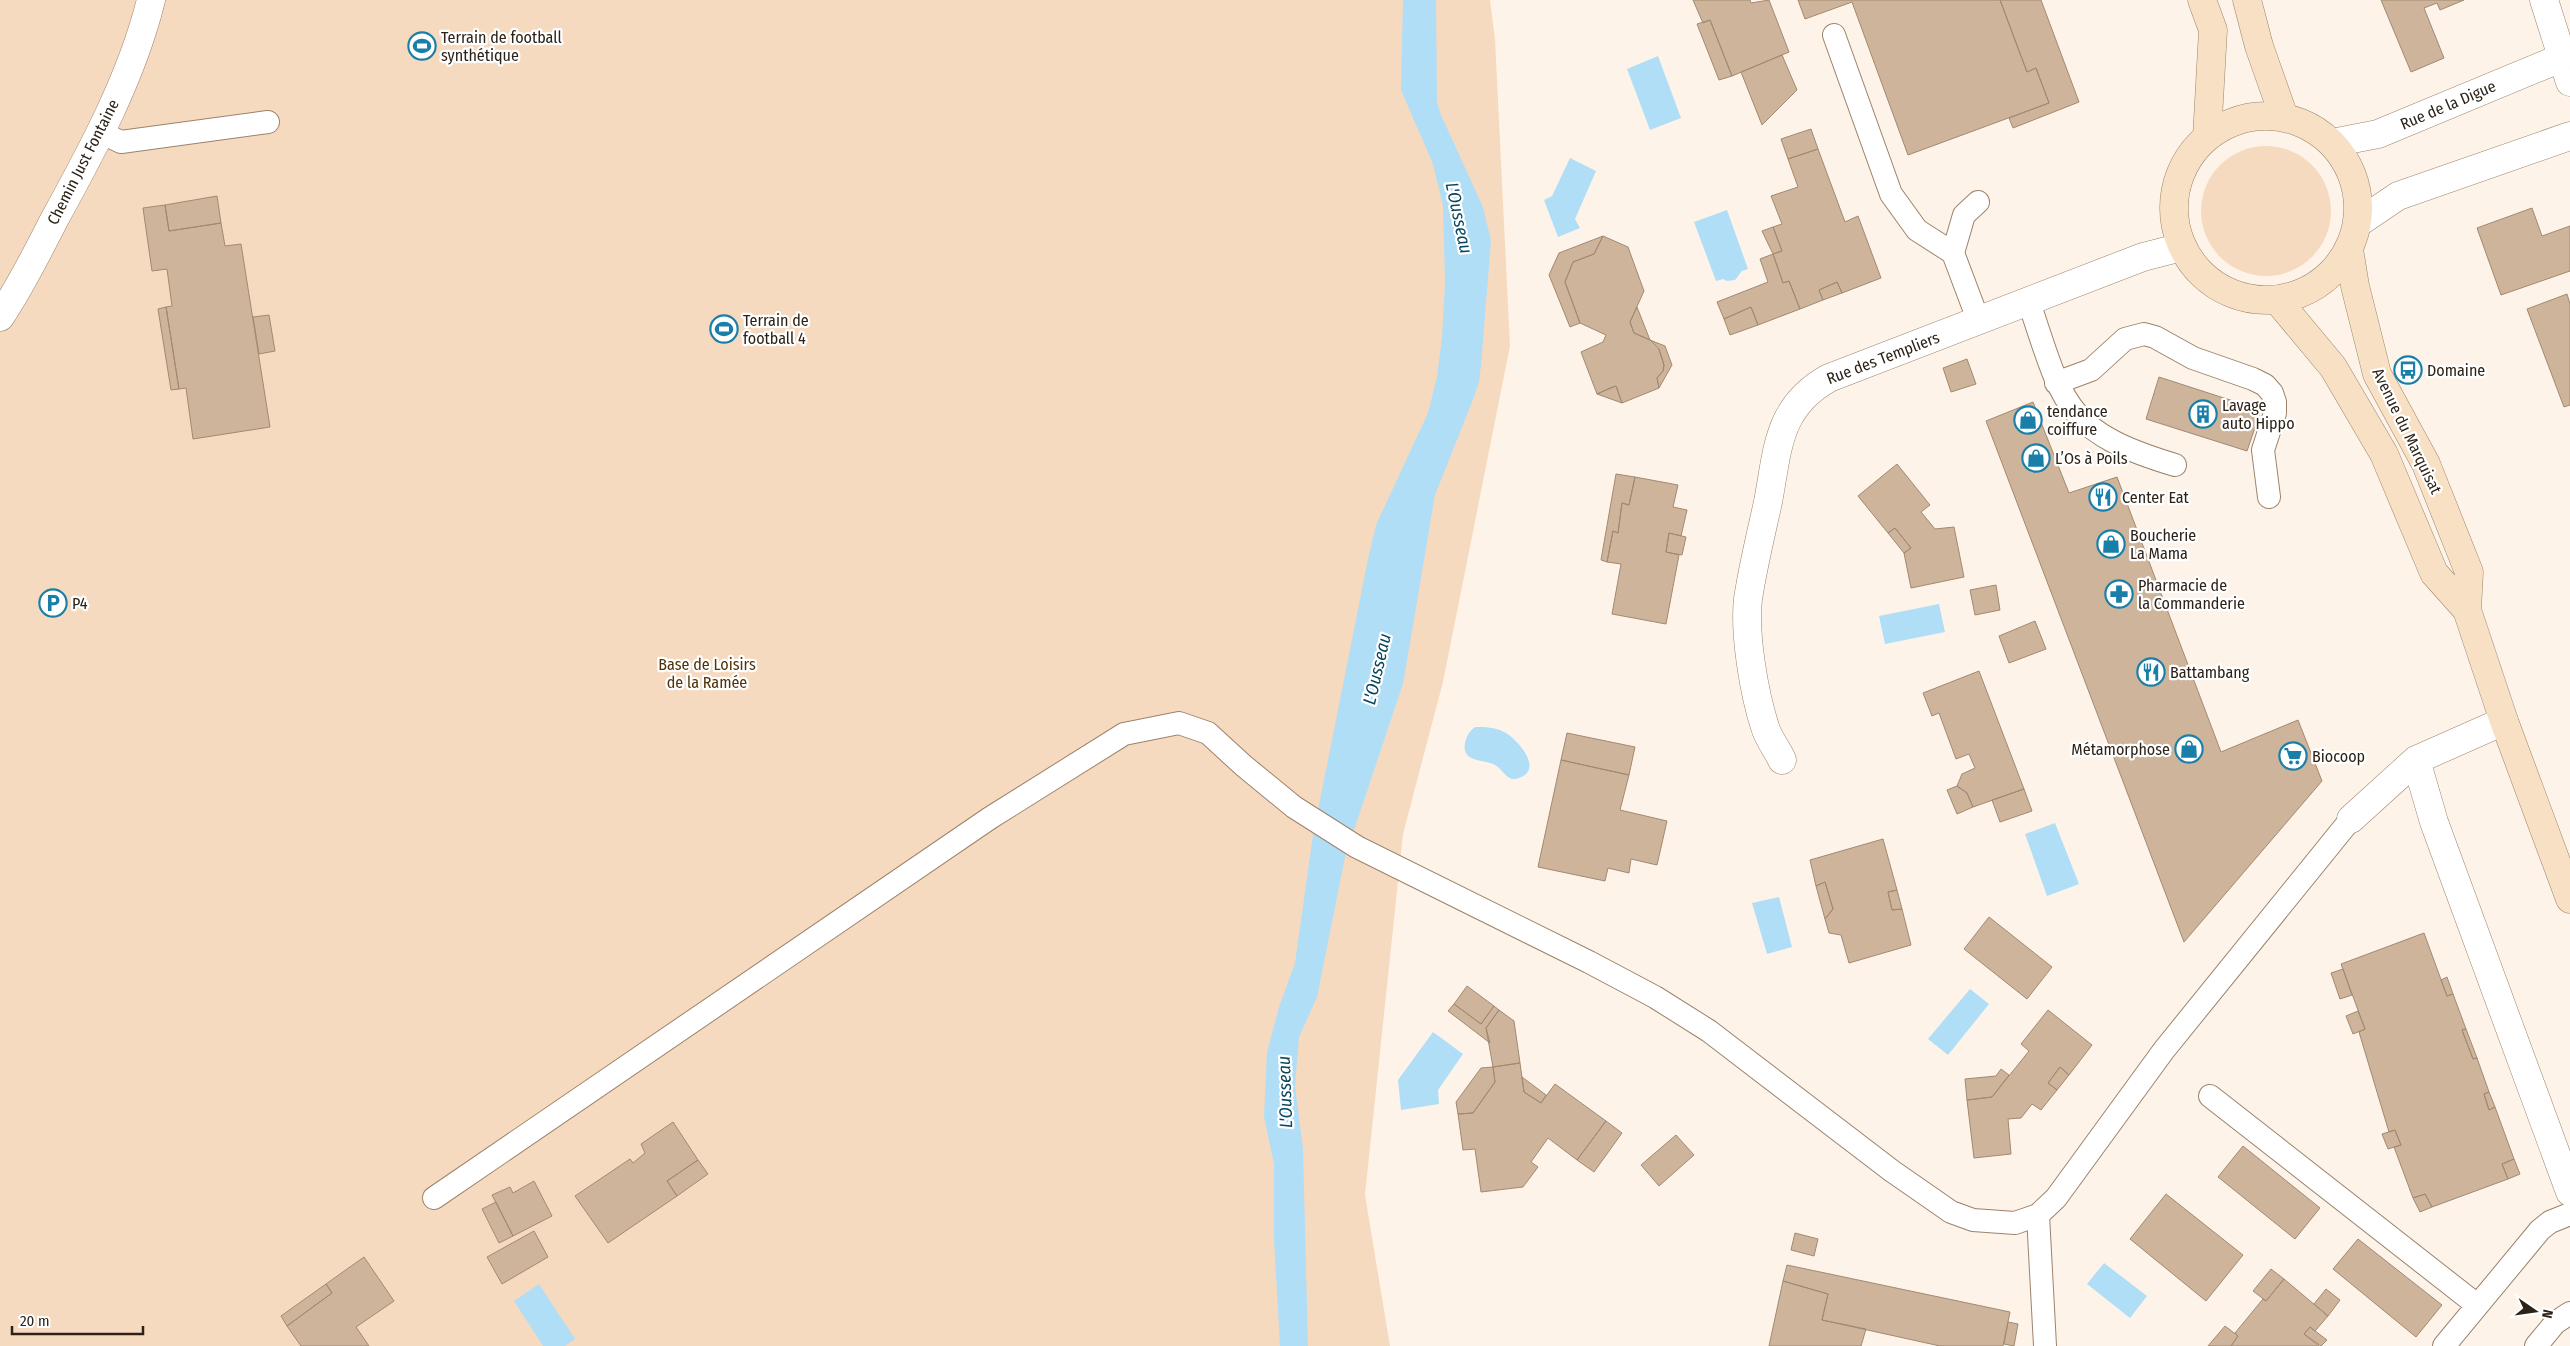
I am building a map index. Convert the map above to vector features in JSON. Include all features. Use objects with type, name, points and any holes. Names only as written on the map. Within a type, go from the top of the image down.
[{"type":"main road","points":[[2202,0],[2213,30],[2207,137]]},
{"type":"main road","points":[[2247,0],[2258,46],[2284,117]]},
{"type":"main road","points":[[2257,116],[2284,117],[2310,126],[2332,143],[2349,166],[2358,194],[2358,223],[2350,249],[2332,274],[2320,283],[2307,292],[2278,301],[2249,300],[2221,290],[2198,271],[2182,247],[2174,218],[2176,188],[2187,160],[2207,137],[2230,122],[2257,116]]},
{"type":"main road","name":"Avenue du Marquisat","points":[[2350,249],[2355,286],[2377,374],[2426,464],[2469,572],[2467,610],[2504,721],[2570,899]]},
{"type":"main road","name":"Avenue du Marquisat","points":[[2278,301],[2333,366],[2384,454],[2434,573],[2467,610]]},
{"type":"street","name":"Chemin Just Fontaine","points":[[0,317],[86,162],[123,81],[146,21],[151,0]]},
{"type":"street","name":"Rue de la Digue","points":[[2332,143],[2378,134],[2565,70],[2544,0]]},
{"type":"street","points":[[2358,223],[2398,196],[2570,136]]},
{"type":"street","name":"Rue des Templiers","points":[[1782,760],[1765,728],[1755,686],[1750,646],[1748,600],[1781,437],[1788,418],[1799,399],[1812,387],[1829,378],[2143,258],[2182,247]]},
{"type":"street","points":[[2351,819],[2416,760],[2504,721]]},
{"type":"street","points":[[2416,760],[2434,822],[2570,1192]]},
{"type":"lane","points":[[2213,30],[2217,0]]},
{"type":"lane","points":[[1834,35],[1891,194],[1917,230],[1953,253],[1979,322]]},
{"type":"lane","points":[[100,132],[120,142],[268,122]]},
{"type":"lane","points":[[1953,253],[1964,215],[1978,202]]},
{"type":"lane","points":[[2029,302],[2056,383],[2080,420],[2097,432],[2137,454],[2175,465]]},
{"type":"lane","points":[[2056,383],[2091,370],[2125,339],[2144,334],[2155,337],[2192,358],[2265,385],[2272,393],[2275,402],[2275,412],[2262,450],[2269,497]]},
{"type":"lane","points":[[434,1198],[990,818],[1124,734],[1179,723],[1208,733],[1244,766],[1294,807],[1357,847],[1589,962],[1655,997],[1709,1031],[1892,1171],[1951,1212],[1973,1220],[2014,1223],[2038,1215],[2056,1198],[2164,1050],[2351,819]]},
{"type":"lane","points":[[2210,1096],[2477,1305]]},
{"type":"lane","points":[[2444,1346],[2540,1230],[2550,1222],[2570,1214]]},
{"type":"lane","points":[[2038,1215],[2045,1346]]},
{"type":"lane","points":[[2536,1346],[2555,1323],[2570,1313]]},
{"type":"green space","name":"Base de Loisirs de la Ramée","points":[[0,0],[1490,0],[1495,39],[1510,346],[1443,682],[1403,834],[1365,1195],[1390,1346],[0,1346]]},
{"type":"green space","points":[[2266,146],[2291,151],[2312,165],[2326,186],[2331,211],[2326,236],[2312,257],[2291,271],[2266,276],[2241,271],[2220,257],[2206,236],[2201,211],[2206,186],[2220,165],[2241,151]]},
{"type":"water","name":"L'Ousseau","points":[[1403,0],[1436,0],[1437,102],[1441,115],[1483,207],[1491,241],[1481,365],[1479,382],[1474,397],[1435,495],[1403,684],[1345,857],[1317,997],[1299,1037],[1295,1086],[1303,1149],[1308,1346],[1280,1346],[1274,1239],[1274,1164],[1264,1117],[1267,1052],[1279,1007],[1295,963],[1313,835],[1376,525],[1428,413],[1437,377],[1442,337],[1445,284],[1443,206],[1433,164],[1401,90]]},
{"type":"water","points":[[1658,56],[1681,118],[1650,130],[1627,69]]},
{"type":"water","points":[[1570,158],[1596,171],[1575,219],[1580,228],[1558,237],[1544,200],[1552,196]]},
{"type":"water","points":[[1727,210],[1748,269],[1742,271],[1735,280],[1727,281],[1723,279],[1716,281],[1694,222]]},
{"type":"water","points":[[1939,604],[1945,632],[1885,644],[1879,616]]},
{"type":"water","points":[[1475,727],[1497,729],[1516,741],[1529,762],[1526,774],[1512,779],[1494,764],[1476,760],[1467,755],[1465,743],[1468,734]]},
{"type":"water","points":[[2055,823],[2079,884],[2047,896],[2025,834]]},
{"type":"water","points":[[1779,897],[1792,947],[1767,954],[1752,903]]},
{"type":"water","points":[[1970,989],[1989,1004],[1948,1055],[1928,1039]]},
{"type":"water","points":[[1433,1032],[1463,1054],[1438,1090],[1439,1104],[1401,1110],[1398,1080]]},
{"type":"water","points":[[2104,1263],[2147,1296],[2130,1318],[2087,1284]]},
{"type":"water","points":[[539,1284],[575,1339],[565,1346],[543,1346],[514,1301]]},
{"type":"building","points":[[1693,0],[1750,0],[1751,3],[1769,0],[1789,52],[1732,76],[1710,20],[1703,23]]},
{"type":"building","points":[[1798,0],[2000,0],[2027,72],[2036,68],[2049,103],[1908,155],[1852,2],[1805,19]]},
{"type":"building","points":[[2000,0],[2041,0],[2079,102],[2013,128],[2009,118],[2049,103],[2036,68],[2027,72]]},
{"type":"building","points":[[2381,0],[2464,0],[2440,10],[2437,3],[2424,8],[2444,58],[2411,72]]},
{"type":"building","points":[[1710,20],[1732,76],[1719,80],[1697,24]]},
{"type":"building","points":[[1782,55],[1797,90],[1762,125],[1741,72]]},
{"type":"building","points":[[1811,129],[1818,149],[1788,159],[1781,139]]},
{"type":"building","points":[[1818,149],[1845,222],[1858,216],[1881,278],[1842,293],[1837,282],[1819,290],[1823,300],[1800,309],[1789,281],[1783,283],[1773,254],[1782,251],[1773,227],[1782,224],[1771,196],[1798,187],[1788,159]]},
{"type":"building","points":[[217,196],[221,223],[169,231],[165,205]]},
{"type":"building","points":[[165,205],[169,231],[221,223],[225,246],[241,244],[270,427],[193,439],[186,388],[179,389],[166,307],[172,306],[167,269],[152,271],[143,208]]},
{"type":"building","points":[[2532,208],[2542,236],[2570,226],[2570,271],[2501,295],[2477,228]]},
{"type":"building","points":[[1773,227],[1782,251],[1773,254],[1762,231]]},
{"type":"building","points":[[1603,236],[1628,247],[1644,291],[1630,322],[1634,333],[1650,340],[1659,349],[1664,365],[1663,371],[1657,378],[1659,388],[1622,403],[1616,386],[1597,394],[1581,352],[1603,342],[1606,335],[1580,323],[1565,282],[1573,262],[1594,254]]},
{"type":"building","points":[[1603,236],[1594,254],[1573,262],[1565,282],[1580,323],[1570,327],[1549,275],[1559,253]]},
{"type":"building","points":[[1773,254],[1783,283],[1789,281],[1800,309],[1758,325],[1751,307],[1724,319],[1717,302],[1768,282],[1760,259]]},
{"type":"building","points":[[1837,282],[1842,293],[1823,300],[1819,290]]},
{"type":"building","points":[[2567,294],[2570,304],[2570,405],[2564,407],[2527,309]]},
{"type":"building","points":[[166,307],[179,389],[171,390],[158,309]]},
{"type":"building","points":[[1637,307],[1650,340],[1634,333],[1630,322]]},
{"type":"building","points":[[1751,307],[1758,325],[1730,335],[1724,319]]},
{"type":"building","points":[[269,315],[275,351],[259,354],[253,317]]},
{"type":"building","points":[[1650,340],[1665,346],[1672,365],[1659,388],[1657,378],[1663,371],[1664,365],[1659,349]]},
{"type":"building","points":[[1967,359],[1976,384],[1951,392],[1943,368]]},
{"type":"building","name":"Lavage auto Hippo","points":[[2159,377],[2261,410],[2247,451],[2146,419]]},
{"type":"building","points":[[1616,386],[1622,403],[1597,394],[1610,388]]},
{"type":"building","points":[[2033,402],[2069,493],[2117,477],[2221,752],[2298,720],[2322,781],[2184,942],[1986,421]]},
{"type":"building","points":[[1897,464],[1930,505],[1921,512],[1935,529],[1954,527],[1964,577],[1911,588],[1904,553],[1911,548],[1895,528],[1888,533],[1858,496]]},
{"type":"building","points":[[1616,474],[1635,477],[1629,505],[1622,503],[1618,533],[1613,531],[1607,562],[1601,560]]},
{"type":"building","points":[[1635,477],[1678,485],[1673,507],[1687,510],[1681,536],[1669,533],[1666,552],[1679,555],[1666,624],[1612,614],[1621,564],[1607,562],[1613,531],[1618,533],[1622,503],[1629,505]]},
{"type":"building","points":[[1895,528],[1911,548],[1904,553],[1888,533]]},
{"type":"building","points":[[1669,533],[1686,537],[1682,555],[1666,552]]},
{"type":"building","points":[[1996,585],[2000,610],[1975,615],[1970,590]]},
{"type":"building","points":[[2035,621],[2046,649],[2009,663],[1999,636]]},
{"type":"building","points":[[1979,671],[2024,789],[1973,807],[1967,793],[1957,786],[1962,774],[1975,768],[1969,754],[1956,759],[1939,713],[1932,716],[1923,693]]},
{"type":"building","points":[[1567,733],[1635,747],[1629,775],[1561,760]]},
{"type":"building","points":[[1561,760],[1629,775],[1620,810],[1667,821],[1657,865],[1631,859],[1629,873],[1608,868],[1605,881],[1538,867]]},
{"type":"building","points":[[1957,786],[1967,793],[1973,807],[1957,814],[1947,790]]},
{"type":"building","points":[[2024,789],[2032,811],[2000,822],[1992,800]]},
{"type":"building","points":[[1883,839],[1897,890],[1888,892],[1892,910],[1902,909],[1911,945],[1849,963],[1841,935],[1829,933],[1825,919],[1833,909],[1825,882],[1816,886],[1810,860]]},
{"type":"building","points":[[1825,882],[1833,909],[1825,919],[1816,886]]},
{"type":"building","points":[[1897,890],[1902,909],[1892,910],[1888,892]]},
{"type":"building","points":[[1989,917],[2052,967],[2027,999],[1964,949]]},
{"type":"building","points":[[2424,933],[2447,996],[2453,994],[2466,1029],[2462,1030],[2473,1059],[2477,1058],[2489,1092],[2484,1094],[2489,1110],[2495,1107],[2514,1159],[2502,1164],[2508,1179],[2432,1207],[2425,1194],[2413,1198],[2394,1147],[2401,1145],[2395,1130],[2389,1132],[2359,1032],[2365,1029],[2341,964]]},
{"type":"building","points":[[2343,969],[2352,995],[2340,999],[2331,973]]},
{"type":"building","points":[[2447,977],[2453,994],[2447,996],[2441,980]]},
{"type":"building","points":[[1467,986],[1494,1006],[1481,1024],[1454,1004]]},
{"type":"building","points":[[1454,1004],[1481,1024],[1494,1006],[1499,1010],[1486,1028],[1490,1043],[1448,1011]]},
{"type":"building","points":[[1499,1010],[1514,1021],[1520,1063],[1493,1067],[1486,1028]]},
{"type":"building","points":[[2048,1010],[2092,1045],[2069,1075],[2060,1067],[2048,1083],[2057,1090],[2041,1110],[2032,1104],[2021,1118],[2008,1119],[2011,1154],[1974,1158],[1967,1100],[1992,1097],[2029,1051],[2021,1044]]},
{"type":"building","points":[[2358,1011],[2365,1029],[2353,1034],[2346,1016]]},
{"type":"building","points":[[2466,1029],[2477,1058],[2473,1059],[2462,1030]]},
{"type":"building","points":[[1520,1063],[1524,1092],[1541,1103],[1555,1084],[1606,1121],[1577,1160],[1548,1138],[1531,1162],[1538,1167],[1523,1187],[1481,1192],[1475,1149],[1463,1150],[1458,1114],[1473,1113],[1495,1082],[1493,1067]]},
{"type":"building","points":[[1493,1067],[1495,1082],[1473,1113],[1458,1114],[1456,1102],[1481,1068]]},
{"type":"building","points":[[2060,1067],[2069,1075],[2057,1090],[2048,1083]]},
{"type":"building","points":[[2001,1069],[2009,1075],[1992,1097],[1967,1100],[1965,1079],[1996,1076]]},
{"type":"building","points":[[1522,1077],[1546,1095],[1541,1103],[1524,1092]]},
{"type":"building","points":[[2489,1092],[2495,1107],[2489,1110],[2484,1094]]},
{"type":"building","points":[[1606,1121],[1622,1133],[1594,1172],[1577,1160]]},
{"type":"building","points":[[673,1122],[698,1160],[667,1181],[677,1196],[608,1243],[575,1196],[630,1159],[633,1163],[645,1153],[641,1144]]},
{"type":"building","points":[[2395,1130],[2401,1145],[2388,1149],[2382,1134]]},
{"type":"building","points":[[1676,1135],[1694,1155],[1659,1186],[1641,1165]]},
{"type":"building","points":[[2243,1146],[2320,1208],[2295,1239],[2218,1177]]},
{"type":"building","points":[[2514,1159],[2520,1174],[2508,1179],[2502,1164]]},
{"type":"building","points":[[698,1160],[708,1174],[677,1196],[667,1181]]},
{"type":"building","points":[[534,1181],[552,1216],[513,1236],[492,1195],[510,1187],[513,1193]]},
{"type":"building","points":[[2166,1194],[2243,1255],[2206,1301],[2130,1239]]},
{"type":"building","points":[[2425,1194],[2432,1207],[2420,1212],[2413,1198]]},
{"type":"building","points":[[496,1202],[513,1236],[499,1243],[482,1209]]},
{"type":"building","points":[[534,1231],[548,1257],[502,1284],[487,1257]]},
{"type":"building","points":[[1795,1233],[1818,1239],[1814,1256],[1791,1250]]},
{"type":"building","points":[[2358,1239],[2442,1305],[2416,1337],[2333,1269]]},
{"type":"building","points":[[364,1257],[394,1301],[356,1327],[369,1346],[301,1346],[287,1326],[332,1293],[326,1284]]},
{"type":"building","points":[[1787,1265],[2010,1312],[2003,1346],[1940,1346],[1822,1320],[1828,1294],[1783,1281]]},
{"type":"building","points":[[2271,1269],[2284,1279],[2266,1301],[2253,1291]]},
{"type":"building","points":[[2284,1279],[2328,1316],[2315,1331],[2310,1327],[2304,1334],[2319,1346],[2231,1346],[2238,1336],[2235,1333],[2263,1299],[2266,1301]]},
{"type":"building","points":[[1783,1281],[1828,1294],[1822,1320],[1866,1329],[1861,1346],[1769,1346]]},
{"type":"building","points":[[326,1284],[332,1293],[287,1326],[281,1316]]},
{"type":"building","points":[[2326,1289],[2340,1300],[2328,1316],[2314,1304]]},
{"type":"building","points":[[2008,1322],[2018,1324],[2014,1346],[2004,1344]]},
{"type":"building","points":[[2225,1326],[2238,1336],[2231,1346],[2208,1346]]},
{"type":"building","points":[[2310,1327],[2327,1340],[2321,1346],[2304,1334]]},
{"type":"place","name":"Terrain de football synthétique","points":[[422,46]]},
{"type":"place","name":"Terrain de football 4","points":[[724,329]]},
{"type":"place","name":"Domaine","points":[[2408,370]]},
{"type":"place","name":"Lavage auto Hippo","points":[[2203,414]]},
{"type":"place","name":"tendance coiffure","points":[[2028,420]]},
{"type":"place","name":"L’Os à Poils","points":[[2036,458]]},
{"type":"place","name":"Center Eat","points":[[2103,497]]},
{"type":"place","name":"Boucherie La Mama","points":[[2111,544]]},
{"type":"place","name":"Pharmacie de la Commanderie","points":[[2119,594]]},
{"type":"place","name":"P4","points":[[53,603]]},
{"type":"place","name":"Battambang","points":[[2151,672]]},
{"type":"place","name":"Métamorphose","points":[[2189,749]]},
{"type":"place","name":"Biocoop","points":[[2293,756]]}]
